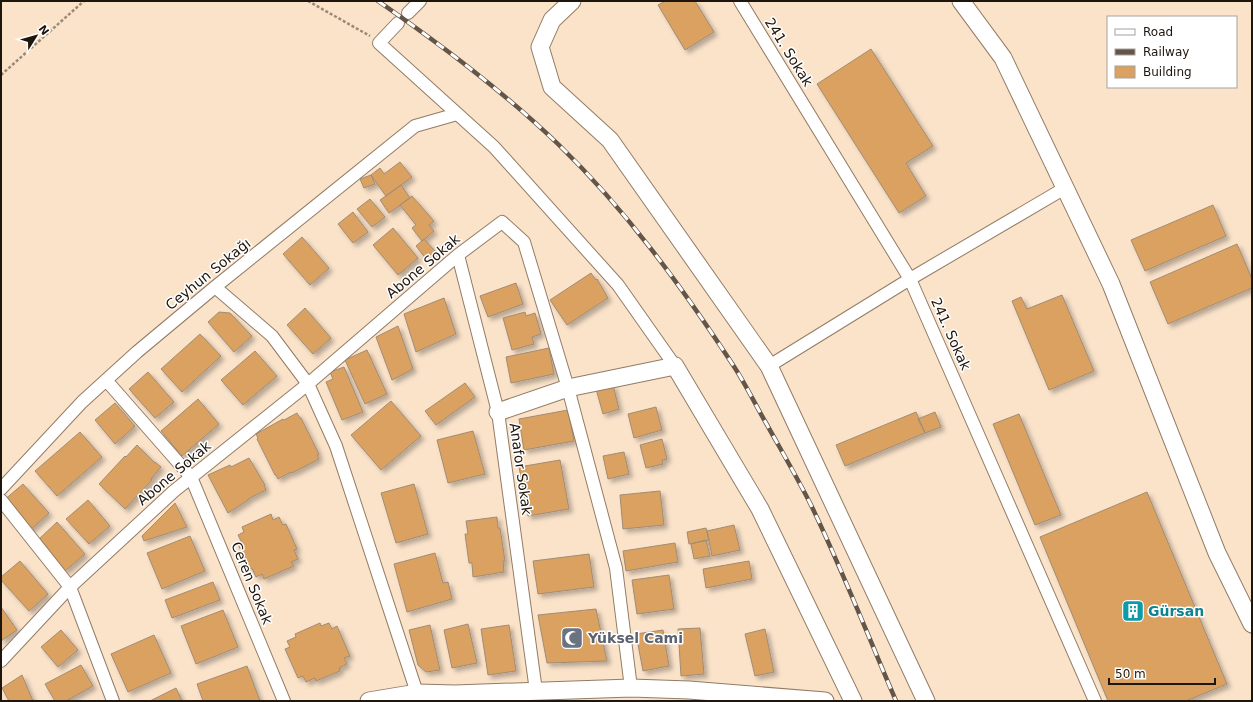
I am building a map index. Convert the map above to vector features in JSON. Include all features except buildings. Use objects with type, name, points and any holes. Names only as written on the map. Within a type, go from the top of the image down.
[{"type":"street","points":[[408,13],[420,1]]},
{"type":"street","points":[[572,1],[552,20],[540,47],[552,87],[610,140],[769,366],[926,701]]},
{"type":"street","name":"241. Sokak","points":[[740,1],[910,279],[1095,701]]},
{"type":"street","points":[[961,1],[1003,58],[1111,284],[1217,553],[1252,624]]},
{"type":"street","points":[[398,23],[379,43],[494,146],[618,285],[675,366],[760,509],[853,701]]},
{"type":"street","name":"Ceyhun Sokağı","points":[[1,489],[82,402],[137,352],[215,287],[415,126],[458,114]]},
{"type":"street","points":[[769,366],[910,279],[1064,188]]},
{"type":"street","name":"Abone Sokak","points":[[1,661],[70,587],[174,491],[308,384],[458,255],[502,222],[524,242],[568,388],[616,568],[631,688]]},
{"type":"street","name":"Anafor Sokak","points":[[458,255],[498,412],[536,691]]},
{"type":"street","points":[[215,287],[272,336],[308,384],[336,446],[417,693]]},
{"type":"street","points":[[498,412],[568,388],[675,366]]},
{"type":"street","name":"Ceren Sokak","points":[[106,380],[191,477],[284,701]]},
{"type":"street","points":[[1,500],[70,587],[113,701]]},
{"type":"street","points":[[369,701],[417,693],[456,697],[536,691],[631,688],[689,695],[825,701]]},
{"type":"path","points":[[1,75],[84,1]]},
{"type":"path","points":[[308,1],[368,34],[379,43]]},
{"type":"railway","points":[[378,1],[471,69],[538,125],[584,170],[607,196],[673,278],[714,336],[737,372],[806,495],[855,603],[896,701]]},
{"type":"place","name":"Gürsan","points":[[1133,611]]},
{"type":"place","name":"Yüksel Cami","points":[[572,638]]}]
